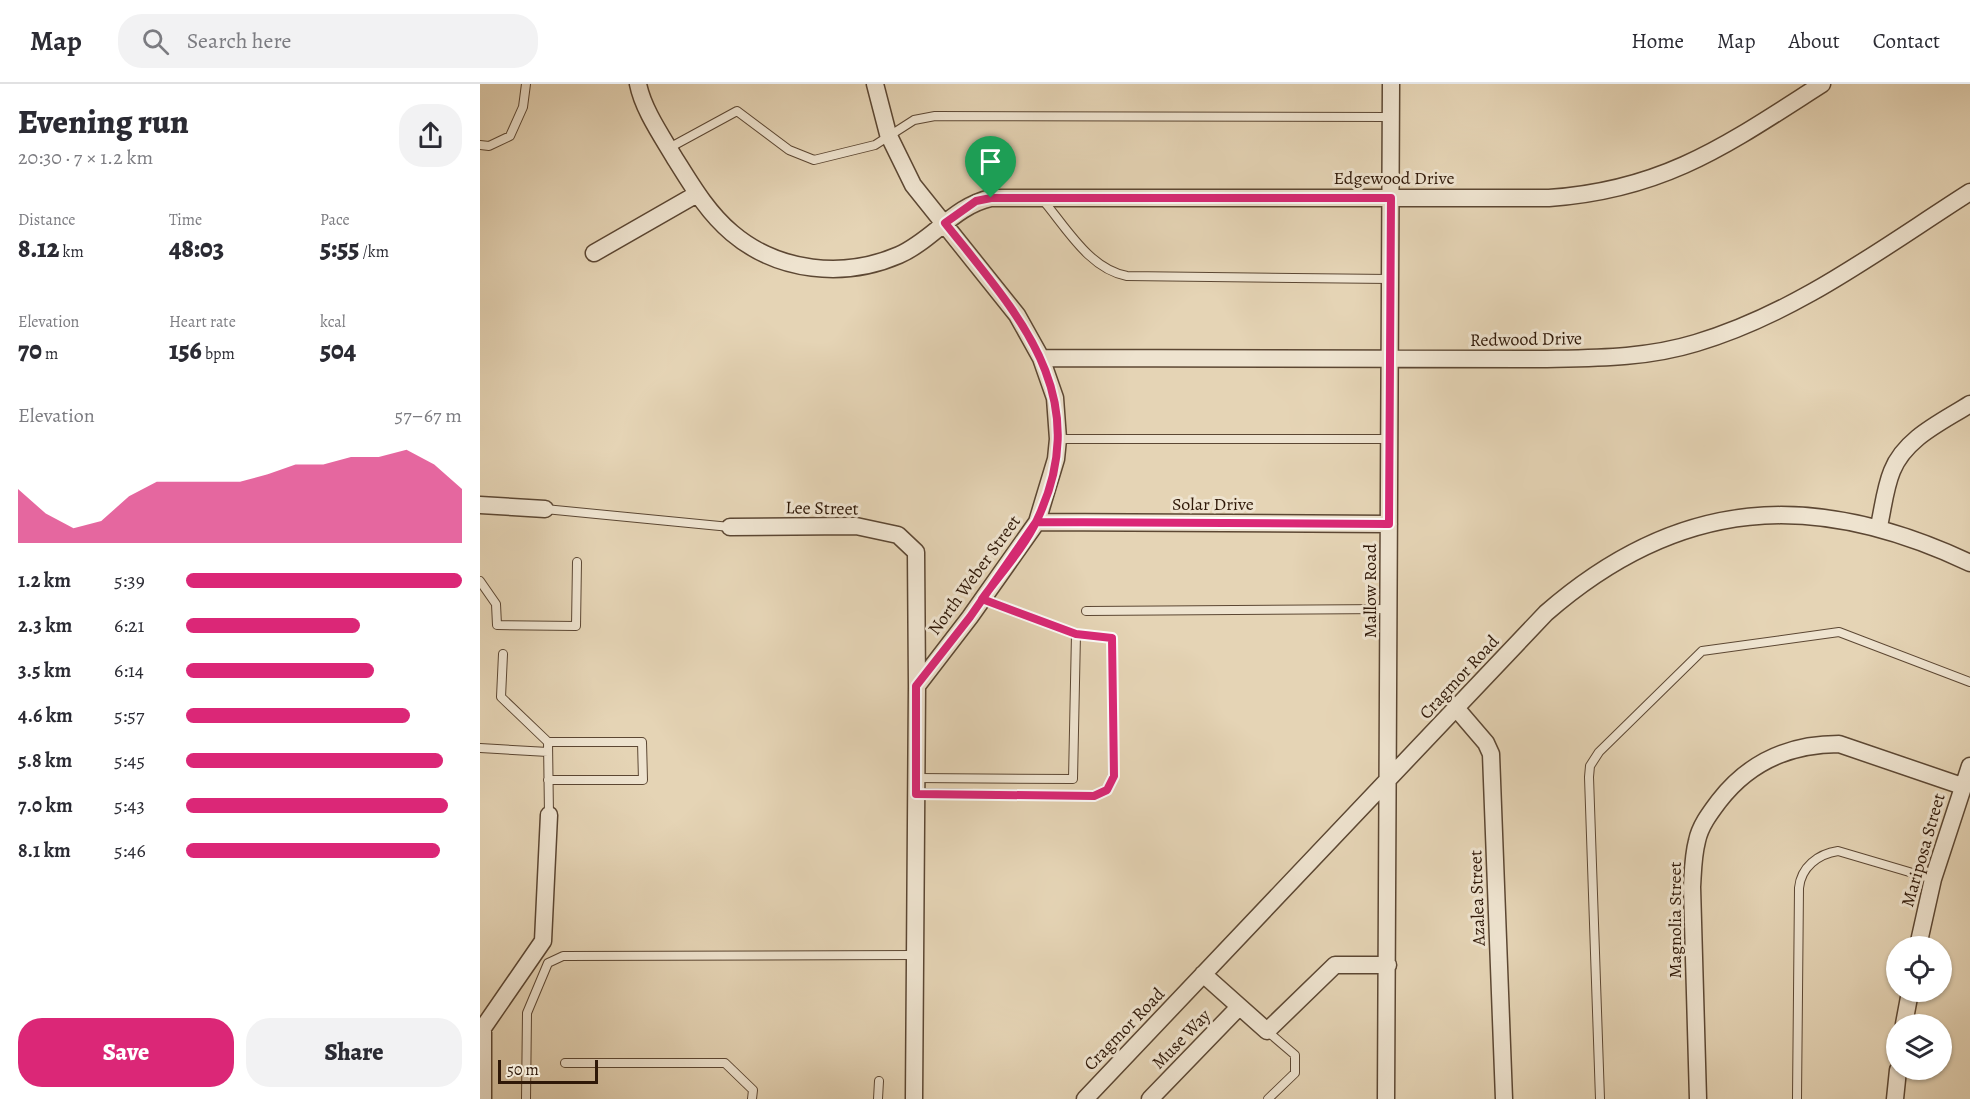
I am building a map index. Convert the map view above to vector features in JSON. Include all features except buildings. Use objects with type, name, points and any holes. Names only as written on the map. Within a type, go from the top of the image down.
[{"type":"street","name":"Edgewood Drive","points":[[638,84],[669,148],[697,194],[718,219],[748,245],[790,263],[819,269],[846,269],[900,254],[930,237],[976,201],[1040,196],[1391,198],[1581,196],[1632,185],[1696,162],[1822,84]]},
{"type":"street","name":"North Weber Street","points":[[875,84],[888,134],[913,185],[1017,315],[1041,358],[1055,398],[1058,440],[1053,477],[1036,522],[982,599],[916,686]]},
{"type":"street","name":"Mallow Road","points":[[1386,1099],[1391,84]]},
{"type":"street","name":"Redwood Drive","points":[[1041,358],[1625,357],[1695,344],[1750,324],[1815,291],[1970,192]]},
{"type":"street","points":[[594,253],[697,194]]},
{"type":"street","points":[[1879,526],[1892,472],[1901,454],[1913,441],[1970,404]]},
{"type":"street","points":[[480,506],[545,509]]},
{"type":"street","name":"Cragmor Road","points":[[1087,1098],[1546,613],[1604,567],[1666,536],[1732,520],[1764,516],[1829,517],[1879,526],[1930,544],[1970,563]]},
{"type":"street","name":"Solar Drive","points":[[1036,522],[1389,524]]},
{"type":"street","name":"Lee Street","points":[[730,527],[856,526],[898,535],[916,552],[916,686]]},
{"type":"street","points":[[914,1099],[916,686]]},
{"type":"street","name":"Azalea Street","points":[[1456,708],[1485,742],[1492,762],[1504,1099]]},
{"type":"street","name":"Magnolia Street","points":[[1698,1099],[1692,887],[1694,859],[1703,823],[1732,784],[1759,762],[1779,754],[1820,744],[1839,744],[1962,786]]},
{"type":"street","name":"Mariposa Street","points":[[1920,936],[1933,879],[1970,766]]},
{"type":"street","points":[[483,1099],[483,1028],[543,941],[549,815]]},
{"type":"street","points":[[1267,1030],[1335,965],[1388,965]]},
{"type":"street","name":"Muse Way","points":[[1203,974],[1267,1030]]},
{"type":"street","name":"Muse Way","points":[[1150,1099],[1239,1007]]},
{"type":"street","points":[[1895,1099],[1897,1080]]},
{"type":"lane","points":[[480,145],[489,146],[510,136],[523,106],[526,84]]},
{"type":"lane","points":[[669,148],[736,111],[789,150],[814,160],[875,145],[888,134],[914,120],[935,116],[1391,117]]},
{"type":"lane","points":[[1040,196],[1085,251],[1114,274],[1390,279]]},
{"type":"lane","points":[[1058,440],[1390,439]]},
{"type":"lane","points":[[545,509],[730,527]]},
{"type":"lane","points":[[480,580],[496,604],[497,625],[576,626],[577,562]]},
{"type":"lane","points":[[916,786],[1094,796],[1107,790],[1114,776],[1112,638],[1076,634],[982,599]]},
{"type":"lane","points":[[1086,611],[1389,609]]},
{"type":"lane","points":[[1600,1099],[1589,777],[1590,766],[1599,752],[1702,651],[1839,632],[1970,682]]},
{"type":"lane","points":[[916,786],[1073,779],[1076,634]]},
{"type":"lane","points":[[503,654],[501,697],[548,742],[642,742],[643,780],[548,780]]},
{"type":"lane","points":[[548,742],[549,815]]},
{"type":"lane","points":[[480,748],[548,752]]},
{"type":"lane","points":[[1797,1099],[1798,888],[1804,871],[1825,853],[1838,851],[1933,879]]},
{"type":"lane","points":[[526,1099],[527,1013],[548,963],[563,956],[916,955]]},
{"type":"lane","points":[[1267,1030],[1295,1054],[1295,1073],[1268,1099]]},
{"type":"lane","points":[[565,1063],[725,1063],[753,1090],[752,1099]]},
{"type":"lane","points":[[878,1099],[879,1081]]},
{"type":"route","points":[[991,198],[976,201],[945,223],[1017,315],[1032,338],[1055,398],[1058,440],[1053,477],[1036,522],[982,599],[1076,634],[1112,638],[1114,776],[1107,790],[1094,796],[916,794],[916,686],[970,617],[982,599],[1010,560],[1036,522],[1389,524],[1391,198],[1040,196],[991,198]]}]
